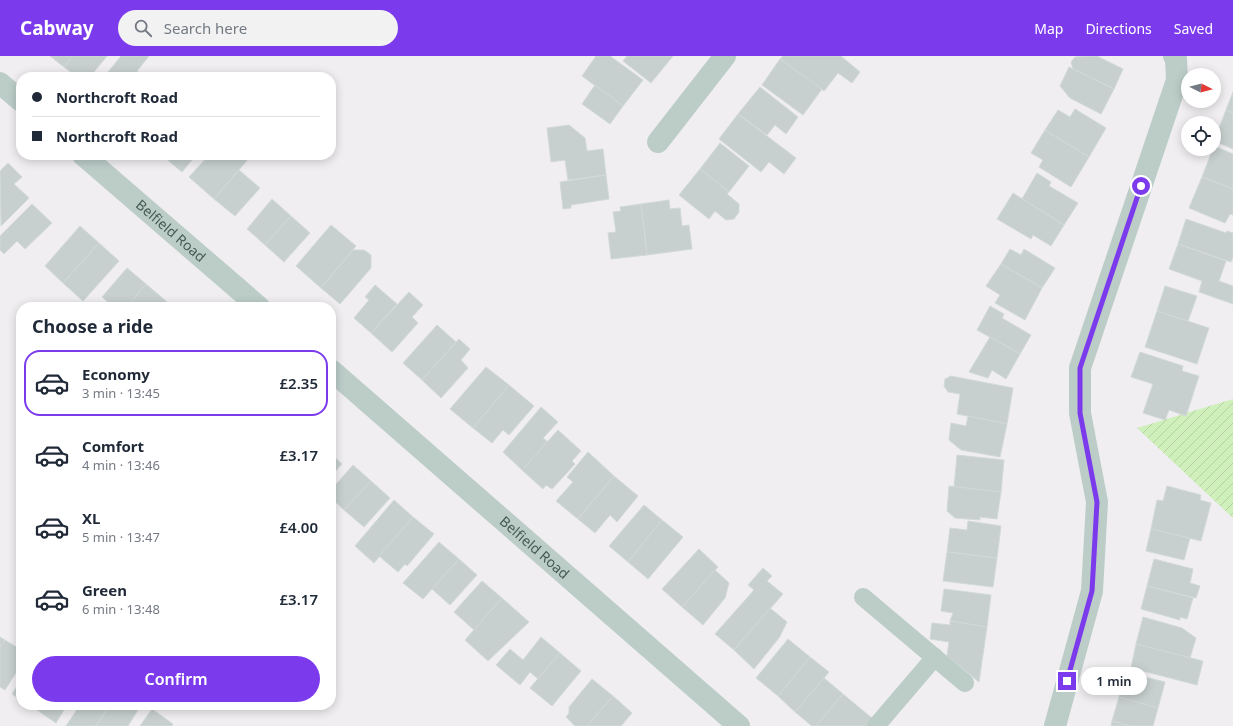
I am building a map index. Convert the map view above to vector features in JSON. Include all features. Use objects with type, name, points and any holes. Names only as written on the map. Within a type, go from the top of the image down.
[{"type":"street","points":[[658,142],[725,56]]},
{"type":"street","points":[[1055,726],[1092,591],[1097,502],[1080,413],[1080,368],[1177,80],[1178,57]]},
{"type":"street","points":[[0,83],[16,97]]},
{"type":"street","name":"Belfield Road","points":[[89,160],[253,302]]},
{"type":"street","name":"Belfield Road","points":[[336,374],[739,726]]},
{"type":"lane","points":[[863,597],[965,683]]},
{"type":"lane","points":[[876,726],[935,657]]},
{"type":"green space","points":[[1233,399],[1233,518],[1137,428]]},
{"type":"building","points":[[50,56],[73,56],[64,67]]},
{"type":"building","points":[[73,56],[107,56],[94,72],[70,72],[64,67]]},
{"type":"building","points":[[121,56],[149,56],[137,71],[138,72],[108,72]]},
{"type":"building","points":[[596,56],[610,56],[643,80],[623,106],[582,76]]},
{"type":"building","points":[[627,56],[673,56],[651,83],[623,61]]},
{"type":"building","points":[[783,56],[841,56],[860,72],[852,83],[838,73],[824,91],[780,59]]},
{"type":"building","points":[[1097,56],[1123,69],[1114,89],[1073,69],[1071,62],[1075,57]]},
{"type":"building","points":[[780,59],[822,89],[803,115],[762,85]]},
{"type":"building","points":[[1069,67],[1114,89],[1101,114],[1070,98],[1060,86]]},
{"type":"building","points":[[595,85],[623,106],[610,124],[582,104]]},
{"type":"building","points":[[760,87],[798,117],[786,134],[775,125],[767,135],[738,114]]},
{"type":"building","points":[[1233,92],[1233,113],[1226,110]]},
{"type":"building","points":[[1075,109],[1106,128],[1089,157],[1045,130],[1058,110],[1070,117]]},
{"type":"building","points":[[1226,110],[1233,113],[1233,149],[1221,144],[1221,123]]},
{"type":"building","points":[[738,114],[796,158],[784,174],[769,162],[761,172],[719,139]]},
{"type":"building","points":[[569,125],[585,138],[587,151],[603,149],[606,175],[568,180],[565,160],[551,162],[547,128]]},
{"type":"building","points":[[1045,130],[1089,157],[1071,187],[1039,167],[1043,160],[1031,153]]},
{"type":"building","points":[[720,143],[749,166],[729,192],[700,169]]},
{"type":"building","points":[[1221,149],[1233,154],[1233,189],[1202,177],[1210,156],[1221,156]]},
{"type":"building","points":[[168,160],[192,160],[182,172]]},
{"type":"building","points":[[204,160],[247,160],[214,199],[189,177]]},
{"type":"building","points":[[8,163],[22,177],[14,184],[29,198],[1,226],[0,171]]},
{"type":"building","points":[[700,169],[729,192],[727,194],[739,204],[739,212],[734,219],[726,220],[715,211],[709,219],[679,195]]},
{"type":"building","points":[[239,170],[260,188],[235,216],[214,199]]},
{"type":"building","points":[[1037,173],[1051,182],[1049,186],[1078,203],[1064,225],[1022,199]]},
{"type":"building","points":[[606,175],[609,199],[571,205],[571,208],[563,209],[560,182]]},
{"type":"building","points":[[1202,177],[1233,189],[1233,215],[1230,214],[1225,223],[1189,208]]},
{"type":"building","points":[[1013,193],[1064,225],[1051,246],[1033,235],[1031,239],[997,219]]},
{"type":"building","points":[[272,199],[291,216],[265,245],[247,229]]},
{"type":"building","points":[[669,200],[670,209],[680,208],[682,226],[689,225],[692,249],[647,255],[641,204]]},
{"type":"building","points":[[32,204],[52,223],[25,249],[17,241],[4,254],[0,250],[0,236]]},
{"type":"building","points":[[641,204],[647,255],[611,259],[608,233],[616,232],[613,212],[621,211],[620,207]]},
{"type":"building","points":[[291,216],[310,233],[284,262],[265,245]]},
{"type":"building","points":[[1186,219],[1226,233],[1227,231],[1233,233],[1233,257],[1231,262],[1178,244]]},
{"type":"building","points":[[331,225],[356,246],[321,288],[296,266]]},
{"type":"building","points":[[80,226],[99,243],[63,283],[45,266]]},
{"type":"building","points":[[99,243],[119,261],[83,301],[63,283]]},
{"type":"building","points":[[1178,244],[1226,261],[1219,281],[1233,286],[1233,304],[1199,292],[1202,281],[1169,269]]},
{"type":"building","points":[[1010,249],[1021,255],[1024,249],[1055,268],[1042,288],[1001,264]]},
{"type":"building","points":[[353,250],[364,250],[371,255],[371,268],[340,304],[321,288]]},
{"type":"building","points":[[1001,264],[1042,288],[1025,320],[995,303],[1000,295],[986,286]]},
{"type":"building","points":[[127,268],[146,284],[131,302],[108,302],[102,297]]},
{"type":"building","points":[[146,284],[167,302],[131,302]]},
{"type":"building","points":[[375,285],[397,304],[371,333],[354,318],[369,300],[365,297]]},
{"type":"building","points":[[1165,286],[1197,296],[1188,321],[1157,311]]},
{"type":"building","points":[[409,292],[423,305],[412,317],[418,323],[392,352],[371,333]]},
{"type":"building","points":[[990,306],[1004,314],[1002,318],[1031,335],[1020,354],[977,330]]},
{"type":"building","points":[[1157,311],[1209,328],[1197,364],[1145,347]]},
{"type":"building","points":[[437,325],[456,342],[422,380],[403,363]]},
{"type":"building","points":[[990,337],[1020,354],[1006,379],[992,370],[988,378],[969,372]]},
{"type":"building","points":[[459,339],[470,349],[461,360],[468,368],[441,398],[422,380]]},
{"type":"building","points":[[1140,352],[1183,366],[1182,371],[1199,376],[1186,416],[1169,410],[1165,420],[1143,413],[1153,384],[1131,377]]},
{"type":"building","points":[[486,367],[509,385],[473,428],[450,409]]},
{"type":"building","points":[[951,376],[1013,388],[1007,424],[957,414],[960,394],[948,392],[944,386],[945,379]]},
{"type":"building","points":[[509,385],[534,406],[509,435],[503,430],[492,443],[473,428]]},
{"type":"building","points":[[541,407],[558,422],[543,438],[548,442],[522,470],[503,452]]},
{"type":"building","points":[[968,416],[1007,424],[1000,457],[961,450],[949,440],[951,423],[966,426]]},
{"type":"building","points":[[558,430],[581,451],[572,461],[575,464],[552,489],[546,485],[543,489],[522,470]]},
{"type":"building","points":[[588,452],[614,476],[578,519],[556,501],[573,482],[567,477]]},
{"type":"building","points":[[957,455],[1004,460],[1001,492],[954,487]]},
{"type":"building","points":[[336,459],[342,464],[336,471]]},
{"type":"building","points":[[353,465],[371,481],[344,510],[336,503],[336,484]]},
{"type":"building","points":[[614,476],[638,496],[617,522],[610,515],[595,533],[578,519]]},
{"type":"building","points":[[371,481],[390,498],[364,527],[344,510]]},
{"type":"building","points":[[949,486],[1001,492],[997,519],[980,517],[980,520],[955,518],[947,511]]},
{"type":"building","points":[[1167,486],[1201,495],[1200,500],[1211,503],[1201,541],[1151,529],[1157,500],[1163,501]]},
{"type":"building","points":[[394,500],[413,517],[374,563],[355,546]]},
{"type":"building","points":[[644,505],[662,520],[628,562],[609,546]]},
{"type":"building","points":[[413,517],[434,534],[407,566],[405,564],[398,572],[379,556]]},
{"type":"building","points":[[662,520],[683,537],[648,579],[628,562]]},
{"type":"building","points":[[968,521],[1001,526],[997,558],[947,552],[950,528],[967,530]]},
{"type":"building","points":[[1151,529],[1190,538],[1184,560],[1146,551]]},
{"type":"building","points":[[439,542],[459,559],[423,599],[403,583]]},
{"type":"building","points":[[699,549],[718,567],[682,607],[662,589]]},
{"type":"building","points":[[947,552],[997,558],[993,587],[943,581]]},
{"type":"building","points":[[459,559],[477,575],[450,605],[432,589]]},
{"type":"building","points":[[1154,559],[1193,569],[1190,583],[1200,586],[1196,598],[1147,586]]},
{"type":"building","points":[[763,568],[772,576],[767,581],[783,594],[734,650],[715,634],[754,590],[748,585]]},
{"type":"building","points":[[715,570],[729,583],[725,598],[703,625],[682,607]]},
{"type":"building","points":[[482,581],[502,598],[474,630],[454,612]]},
{"type":"building","points":[[1147,586],[1193,598],[1187,619],[1180,617],[1180,620],[1141,609]]},
{"type":"building","points":[[944,589],[991,595],[987,627],[950,621],[953,613],[941,611]]},
{"type":"building","points":[[502,598],[529,622],[488,661],[465,640]]},
{"type":"building","points":[[770,608],[787,622],[779,638],[754,669],[734,650]]},
{"type":"building","points":[[1143,617],[1182,628],[1196,638],[1190,658],[1136,644]]},
{"type":"building","points":[[950,621],[987,627],[979,682],[947,656],[949,642],[930,639],[932,623],[950,625]]},
{"type":"building","points":[[0,637],[5,640],[0,648]]},
{"type":"building","points":[[541,637],[560,653],[538,679],[530,672],[520,685],[496,665],[510,649],[523,660]]},
{"type":"building","points":[[788,639],[810,657],[778,696],[756,678]]},
{"type":"building","points":[[5,640],[16,647],[16,673],[5,690],[0,687],[0,648]]},
{"type":"building","points":[[1136,644],[1203,661],[1197,685],[1131,668]]},
{"type":"building","points":[[560,653],[581,671],[552,706],[530,688]]},
{"type":"building","points":[[810,657],[829,672],[795,712],[778,696]]},
{"type":"building","points":[[1126,672],[1165,682],[1158,708],[1119,697]]},
{"type":"building","points":[[824,678],[843,694],[816,726],[812,726],[795,712]]},
{"type":"building","points":[[592,679],[613,696],[587,726],[575,726],[566,717],[569,713],[569,707]]},
{"type":"building","points":[[16,688],[16,697],[12,694]]},
{"type":"building","points":[[843,694],[873,719],[867,726],[816,726]]},
{"type":"building","points":[[613,696],[632,713],[621,726],[587,726]]},
{"type":"building","points":[[1119,697],[1158,708],[1153,726],[1130,726],[1112,721]]},
{"type":"building","points":[[37,710],[64,710],[56,723]]},
{"type":"building","points":[[77,710],[107,710],[96,726],[66,726]]},
{"type":"building","points":[[107,710],[138,710],[128,726],[96,726]]},
{"type":"building","points":[[151,710],[173,724],[172,726],[140,726]]},
{"type":"building","points":[[1112,721],[1130,726],[1111,726]]},
{"type":"route","points":[[1067,681],[1092,591],[1097,502],[1080,413],[1080,368],[1141,186]]}]
